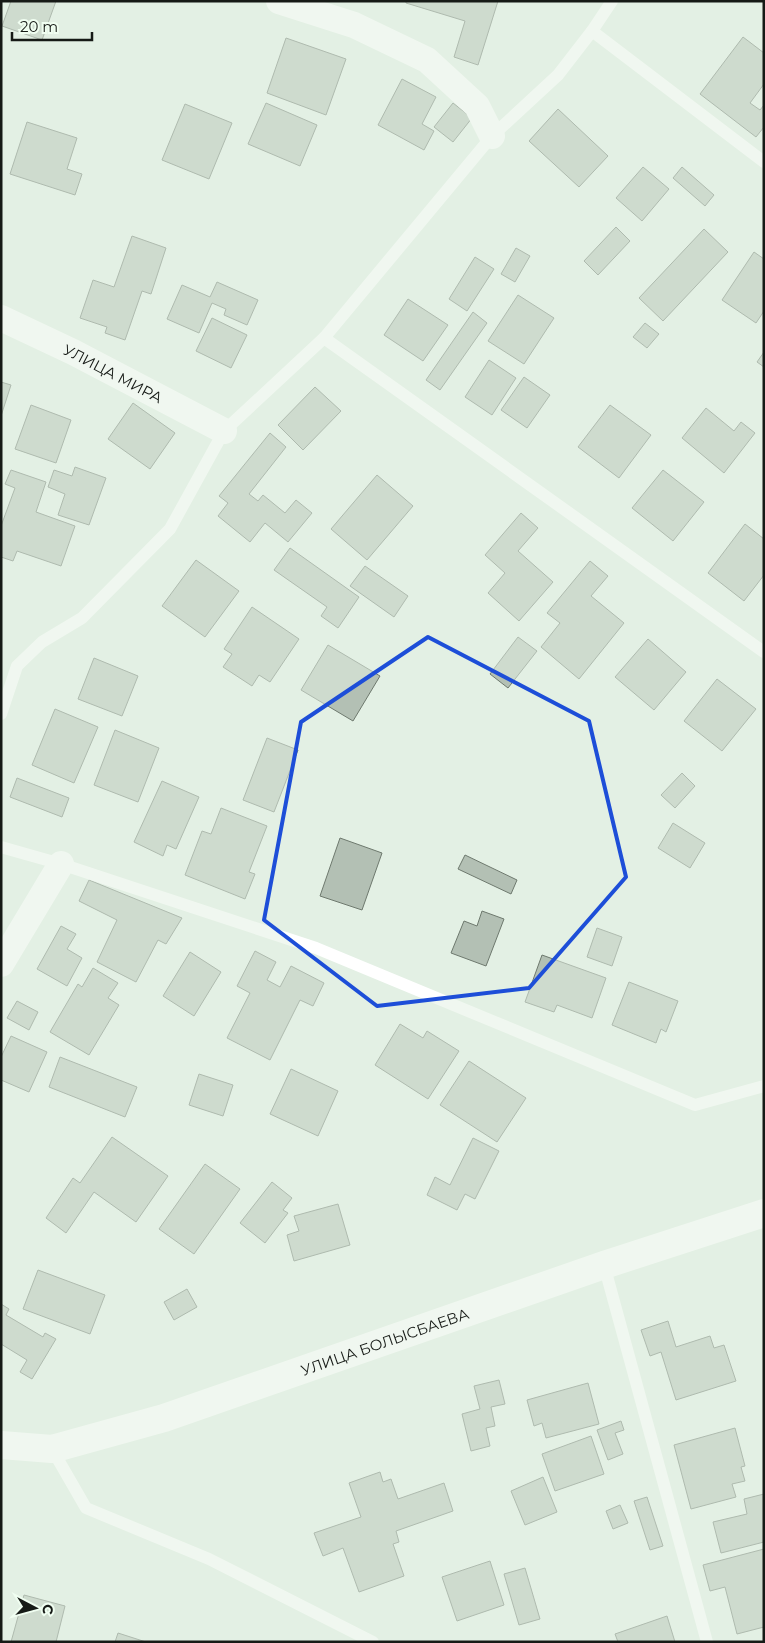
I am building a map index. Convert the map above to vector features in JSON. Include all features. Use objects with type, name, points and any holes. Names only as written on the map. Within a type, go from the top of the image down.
[{"type":"street","points":[[279,1],[354,25],[427,60],[477,106],[492,136]]},
{"type":"street","name":"УЛИЦА МИРА","points":[[1,318],[73,352],[224,431]]},
{"type":"street","points":[[1,964],[61,864]]},
{"type":"street","name":"УЛИЦА БОЛЫСБАЕВА","points":[[1,1445],[52,1449],[164,1418],[604,1265],[764,1213]]},
{"type":"lane","points":[[1,714],[18,666],[42,642],[82,618],[170,529],[224,431],[324,338],[492,136],[558,76],[592,32],[612,1]]},
{"type":"lane","points":[[592,32],[764,162]]},
{"type":"lane","points":[[324,338],[764,652]]},
{"type":"lane","points":[[1,847],[61,864],[316,948],[695,1105],[764,1086]]},
{"type":"lane","points":[[604,1265],[707,1642]]},
{"type":"lane","points":[[52,1449],[86,1508],[209,1558],[373,1642]]},
{"type":"highlighted area","points":[[428,637],[589,721],[626,877],[529,988],[377,1006],[264,920],[301,722]]},
{"type":"building","points":[[11,1],[56,1],[42,40],[2,26]]},
{"type":"building","points":[[406,1],[498,1],[478,65],[454,57],[465,21],[406,3]]},
{"type":"building","points":[[743,37],[764,53],[764,84],[750,103],[760,110],[764,105],[764,127],[756,137],[700,94]]},
{"type":"building","points":[[286,38],[346,59],[326,115],[267,93]]},
{"type":"building","points":[[402,79],[436,97],[422,124],[434,131],[424,150],[378,125]]},
{"type":"building","points":[[266,103],[317,125],[300,166],[248,144]]},
{"type":"building","points":[[453,103],[472,118],[453,142],[434,127]]},
{"type":"building","points":[[185,104],[232,123],[209,179],[162,160]]},
{"type":"building","points":[[558,109],[608,156],[579,187],[529,141]]},
{"type":"building","points":[[27,122],[77,138],[67,169],[82,174],[75,195],[10,174]]},
{"type":"building","points":[[643,167],[669,189],[642,221],[616,198]]},
{"type":"building","points":[[682,167],[714,195],[705,206],[673,178]]},
{"type":"building","points":[[616,227],[630,241],[598,275],[584,261]]},
{"type":"building","points":[[704,229],[728,252],[663,321],[639,298]]},
{"type":"building","points":[[132,236],[166,248],[151,294],[142,291],[125,340],[105,333],[107,327],[80,318],[93,280],[114,287]]},
{"type":"building","points":[[516,248],[530,256],[515,282],[501,274]]},
{"type":"building","points":[[754,252],[764,259],[764,311],[756,323],[722,300]]},
{"type":"building","points":[[475,257],[494,269],[467,311],[449,299]]},
{"type":"building","points":[[217,282],[258,300],[247,325],[224,315],[226,309],[212,303],[199,333],[167,319],[182,285],[210,297]]},
{"type":"building","points":[[518,295],[554,318],[524,364],[488,341]]},
{"type":"building","points":[[408,299],[448,325],[423,361],[384,335]]},
{"type":"building","points":[[473,312],[487,323],[440,390],[426,380]]},
{"type":"building","points":[[212,318],[247,335],[231,368],[196,351]]},
{"type":"building","points":[[645,323],[659,334],[647,348],[633,337]]},
{"type":"building","points":[[764,352],[764,367],[757,362]]},
{"type":"building","points":[[489,360],[516,378],[492,415],[465,397]]},
{"type":"building","points":[[524,377],[550,395],[527,428],[501,410]]},
{"type":"building","points":[[1,382],[11,385],[1,416]]},
{"type":"building","points":[[315,387],[341,411],[303,450],[278,425]]},
{"type":"building","points":[[133,403],[175,433],[150,469],[108,439]]},
{"type":"building","points":[[31,405],[71,420],[56,463],[15,449]]},
{"type":"building","points":[[610,405],[651,435],[619,478],[578,447]]},
{"type":"building","points":[[706,408],[734,431],[741,422],[755,433],[724,473],[682,438]]},
{"type":"building","points":[[270,433],[286,447],[249,494],[258,501],[263,495],[285,513],[296,500],[312,513],[288,542],[265,523],[250,542],[218,516],[228,503],[219,496]]},
{"type":"building","points":[[75,467],[106,478],[89,525],[58,515],[65,494],[48,487],[54,470],[72,476]]},
{"type":"building","points":[[11,470],[46,482],[36,512],[75,526],[61,566],[17,551],[13,561],[1,557],[1,526],[15,488],[5,484]]},
{"type":"building","points":[[663,470],[704,502],[673,541],[632,508]]},
{"type":"building","points":[[377,475],[413,506],[367,560],[331,529]]},
{"type":"building","points":[[521,513],[538,528],[518,551],[553,582],[519,621],[488,593],[505,573],[485,555]]},
{"type":"building","points":[[745,524],[764,539],[764,575],[744,601],[708,573]]},
{"type":"building","points":[[290,548],[359,597],[338,628],[321,616],[327,607],[274,570]]},
{"type":"building","points":[[196,560],[239,591],[205,637],[162,606]]},
{"type":"building","points":[[590,561],[608,576],[591,596],[624,623],[579,679],[541,647],[560,623],[547,613]]},
{"type":"building","points":[[365,566],[408,596],[394,617],[350,586]]},
{"type":"building","points":[[252,607],[299,639],[270,682],[259,675],[252,686],[223,667],[232,654],[224,649]]},
{"type":"building","points":[[518,637],[537,651],[508,688],[490,674]]},
{"type":"building","points":[[648,639],[686,672],[654,710],[615,677]]},
{"type":"building","points":[[328,645],[380,676],[353,721],[301,690]]},
{"type":"building","points":[[94,658],[138,676],[122,716],[78,699]]},
{"type":"building","points":[[717,679],[756,709],[722,751],[684,721]]},
{"type":"building","points":[[55,709],[98,727],[74,783],[32,765]]},
{"type":"building","points":[[115,730],[159,748],[138,802],[94,785]]},
{"type":"building","points":[[267,738],[298,750],[274,812],[243,800]]},
{"type":"building","points":[[682,773],[695,786],[675,808],[661,795]]},
{"type":"building","points":[[17,778],[69,798],[62,817],[10,797]]},
{"type":"building","points":[[162,781],[199,797],[176,849],[167,845],[163,856],[134,842]]},
{"type":"building","points":[[221,808],[267,826],[249,872],[255,874],[245,899],[185,875],[202,831],[211,834]]},
{"type":"building","points":[[673,823],[705,843],[690,868],[658,848]]},
{"type":"building","points":[[340,838],[382,853],[362,910],[320,896]]},
{"type":"building","points":[[465,855],[517,880],[511,894],[458,869]]},
{"type":"building","points":[[89,880],[182,918],[166,944],[158,940],[136,982],[97,962],[117,920],[79,901]]},
{"type":"building","points":[[482,911],[504,919],[486,966],[451,953],[464,921],[477,926]]},
{"type":"building","points":[[61,926],[76,934],[67,949],[82,958],[67,986],[37,969]]},
{"type":"building","points":[[597,928],[622,937],[612,966],[587,957]]},
{"type":"building","points":[[255,951],[276,962],[267,980],[280,987],[291,966],[324,983],[313,1006],[300,1000],[270,1060],[227,1038],[250,993],[237,986]]},
{"type":"building","points":[[190,952],[221,972],[194,1016],[163,996]]},
{"type":"building","points":[[542,955],[606,978],[592,1018],[557,1005],[554,1012],[525,1002]]},
{"type":"building","points":[[93,968],[118,983],[108,998],[119,1005],[89,1055],[50,1032],[78,984],[82,987]]},
{"type":"building","points":[[629,982],[678,1001],[666,1032],[661,1029],[656,1043],[612,1025]]},
{"type":"building","points":[[17,1001],[38,1012],[29,1030],[7,1018]]},
{"type":"building","points":[[400,1024],[423,1038],[427,1031],[459,1051],[428,1099],[375,1065]]},
{"type":"building","points":[[11,1036],[47,1052],[29,1092],[1,1080],[1,1057]]},
{"type":"building","points":[[60,1057],[137,1087],[125,1117],[49,1087]]},
{"type":"building","points":[[469,1061],[526,1098],[497,1142],[440,1105]]},
{"type":"building","points":[[291,1069],[338,1091],[318,1136],[270,1114]]},
{"type":"building","points":[[199,1074],[233,1085],[223,1116],[189,1105]]},
{"type":"building","points":[[112,1137],[168,1176],[136,1222],[94,1192],[66,1233],[46,1218],[73,1178],[80,1183]]},
{"type":"building","points":[[473,1138],[499,1151],[475,1199],[465,1194],[457,1210],[427,1195],[435,1177],[450,1185]]},
{"type":"building","points":[[205,1164],[240,1189],[194,1254],[159,1229]]},
{"type":"building","points":[[272,1182],[292,1198],[283,1210],[288,1213],[265,1243],[240,1223]]},
{"type":"building","points":[[338,1204],[350,1245],[294,1261],[287,1235],[299,1231],[294,1216]]},
{"type":"building","points":[[38,1270],[105,1295],[90,1334],[23,1309]]},
{"type":"building","points":[[187,1289],[197,1307],[174,1320],[164,1302]]},
{"type":"building","points":[[1,1304],[9,1309],[6,1315],[43,1337],[45,1333],[56,1339],[32,1379],[20,1372],[27,1360],[1,1344]]},
{"type":"building","points":[[668,1321],[676,1347],[710,1336],[714,1348],[724,1345],[736,1381],[676,1400],[661,1352],[650,1356],[641,1330]]},
{"type":"building","points":[[499,1380],[505,1404],[491,1407],[495,1426],[486,1428],[490,1446],[471,1451],[462,1414],[480,1409],[474,1386]]},
{"type":"building","points":[[588,1383],[599,1424],[546,1438],[542,1423],[534,1426],[527,1400]]},
{"type":"building","points":[[621,1421],[624,1430],[615,1433],[623,1454],[608,1460],[597,1430]]},
{"type":"building","points":[[735,1428],[745,1466],[741,1467],[745,1481],[732,1484],[736,1497],[691,1509],[674,1445]]},
{"type":"building","points":[[591,1436],[604,1474],[555,1491],[542,1454]]},
{"type":"building","points":[[380,1472],[383,1482],[391,1479],[398,1499],[444,1483],[453,1511],[396,1531],[399,1542],[393,1544],[404,1576],[359,1592],[343,1548],[323,1556],[314,1533],[361,1517],[349,1483]]},
{"type":"building","points":[[543,1477],[557,1512],[525,1525],[511,1491]]},
{"type":"building","points":[[764,1494],[764,1542],[721,1553],[713,1522],[747,1514],[744,1499]]},
{"type":"building","points":[[647,1497],[663,1546],[650,1550],[634,1501]]},
{"type":"building","points":[[620,1505],[628,1523],[613,1529],[606,1511]]},
{"type":"building","points":[[764,1549],[764,1627],[737,1634],[725,1587],[710,1591],[703,1565]]},
{"type":"building","points":[[490,1561],[504,1605],[457,1621],[442,1577]]},
{"type":"building","points":[[525,1568],[540,1619],[519,1625],[504,1574]]},
{"type":"building","points":[[24,1595],[65,1606],[56,1642],[11,1642]]},
{"type":"building","points":[[667,1616],[675,1642],[618,1642],[615,1634]]},
{"type":"building","points":[[118,1633],[146,1642],[115,1642]]}]
